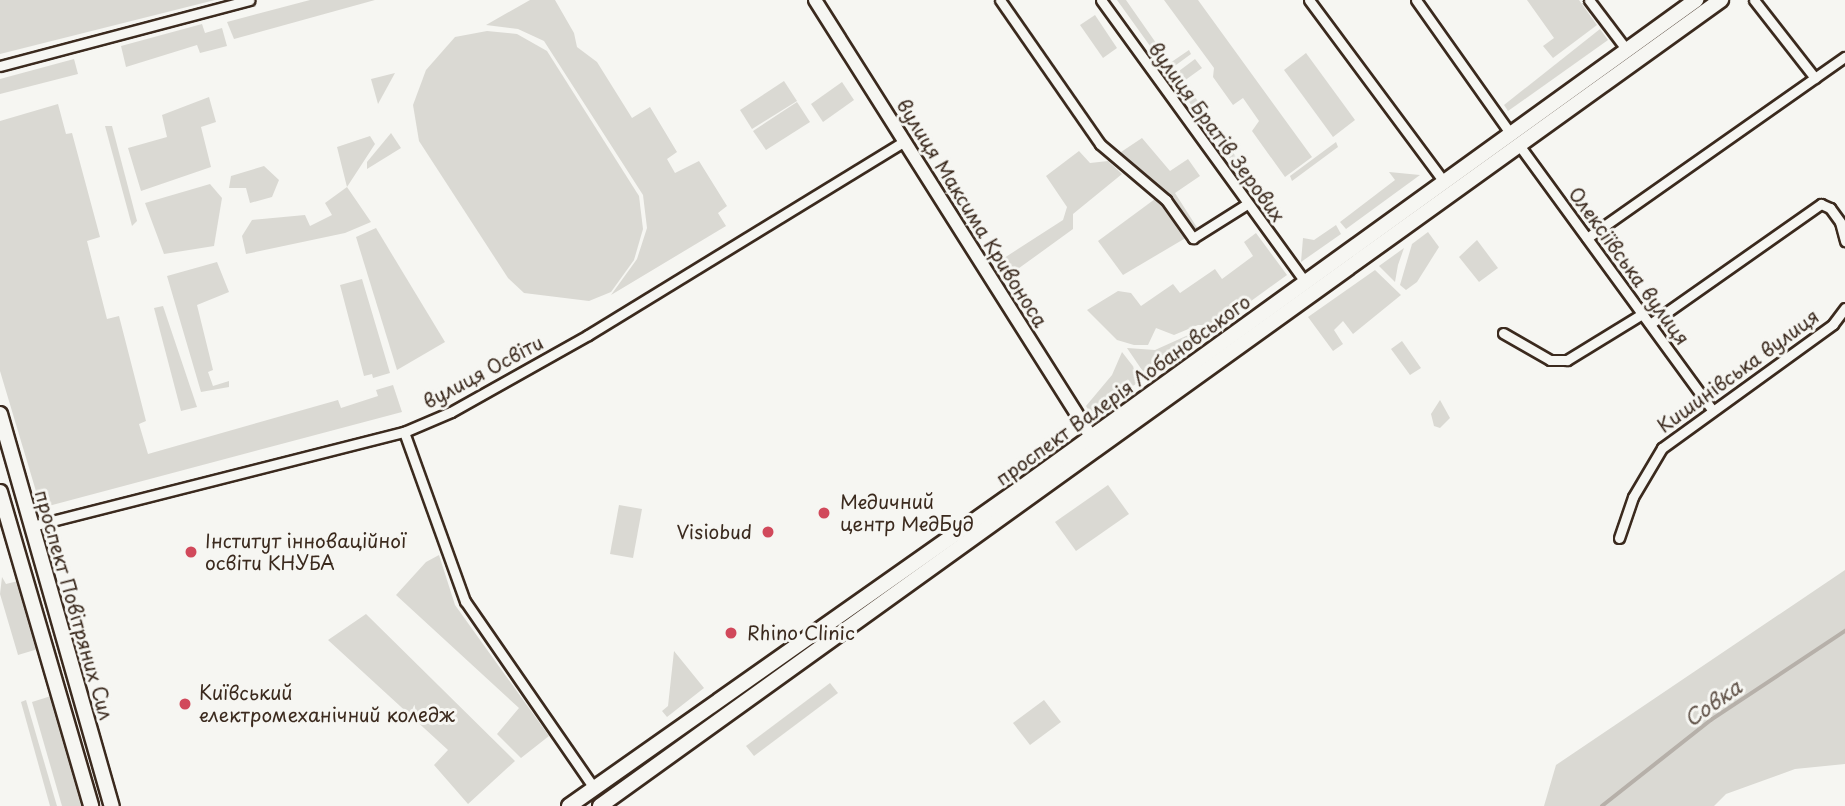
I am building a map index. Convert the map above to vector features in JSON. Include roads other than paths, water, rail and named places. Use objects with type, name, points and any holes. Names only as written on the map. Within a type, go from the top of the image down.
[{"type":"main road","name":"проспект Валерія Лобановського","points":[[600,806],[1444,182],[1514,139],[1626,50],[1696,0]]},
{"type":"main road","name":"проспект Валерія Лобановського","points":[[569,806],[1094,442],[1514,139],[1721,0]]},
{"type":"main road","name":"проспект Повітряних Сил","points":[[0,414],[112,806]]},
{"type":"main road","name":"проспект Повітряних Сил","points":[[0,492],[91,806]]},
{"type":"street","points":[[0,66],[249,0]]},
{"type":"street","name":"вулиця Максима Кривоноса","points":[[815,0],[1094,442]]},
{"type":"street","points":[[1000,0],[1100,144],[1166,200],[1193,238],[1247,204]]},
{"type":"street","name":"вулиця Братів Зерових","points":[[1101,0],[1306,283]]},
{"type":"street","points":[[1309,0],[1444,182]]},
{"type":"street","name":"Олексіївська вулиця","points":[[1416,0],[1711,408]]},
{"type":"street","points":[[1589,0],[1626,50]]},
{"type":"street","points":[[1754,0],[1815,78]]},
{"type":"street","points":[[1587,238],[1845,57]]},
{"type":"street","name":"вулиця Освіти","points":[[32,526],[404,432],[451,412],[588,335],[904,141]]},
{"type":"street","points":[[1650,324],[1821,204],[1830,208],[1840,222],[1845,241]]},
{"type":"street","name":"Кишинівська вулиця","points":[[1619,538],[1651,460],[1711,408],[1833,324],[1845,308]]},
{"type":"street","points":[[1503,332],[1550,360],[1567,360],[1642,314]]},
{"type":"street","points":[[404,432],[465,601],[594,788]]},
{"type":"waterway","name":"Совка","points":[[1602,806],[1711,720],[1845,631]]},
{"type":"place","name":"Медичний центр МедБуд","points":[[824,513]]},
{"type":"place","name":"Visiobud","points":[[768,532]]},
{"type":"place","name":"Інститут інноваційної освіти КНУБА","points":[[191,552]]},
{"type":"place","name":"Rhino Clinic","points":[[731,633]]},
{"type":"place","name":"Київський електромеханічний коледж","points":[[185,704]]}]
